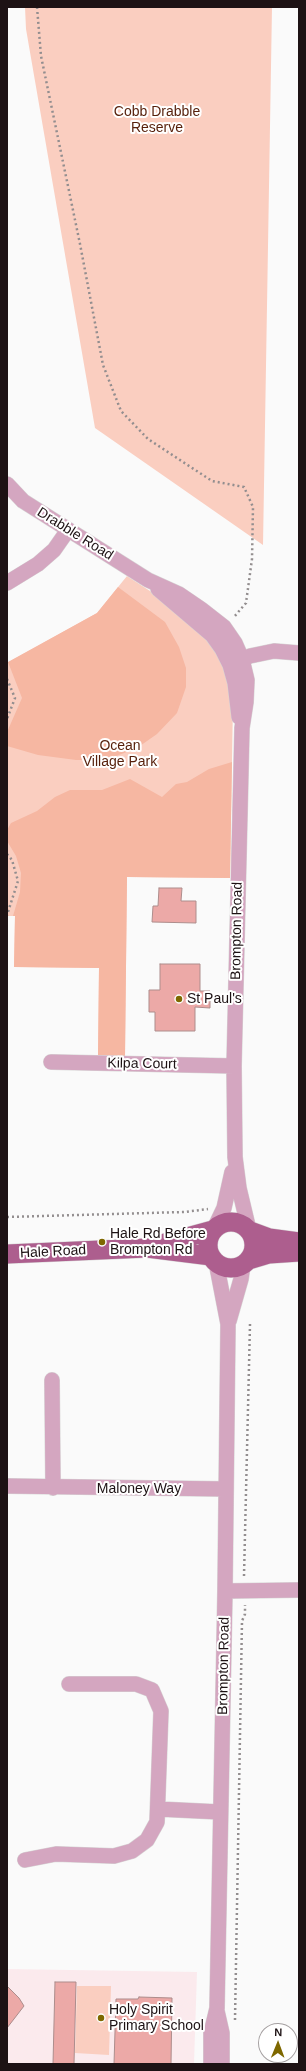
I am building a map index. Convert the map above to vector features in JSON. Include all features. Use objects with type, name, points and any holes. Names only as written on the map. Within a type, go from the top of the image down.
[{"type":"main road","points":[[299,1242],[269,1238],[250,1231],[236,1222],[220,1224],[209,1238],[208,1247],[213,1259],[224,1267],[234,1268],[269,1254],[299,1252]]},
{"type":"main road","name":"Hale Road","points":[[147,1248],[214,1230]]},
{"type":"main road","points":[[246,1262],[254,1246],[250,1231]]},
{"type":"main road","name":"Hale Road","points":[[7,1254],[147,1248],[213,1259]]},
{"type":"street","name":"Drabble Road","points":[[7,484],[23,501],[148,580],[179,594],[224,627],[235,643],[236,662]]},
{"type":"street","points":[[7,583],[38,564],[54,550],[68,530]]},
{"type":"street","name":"Drabble Road","points":[[148,580],[212,635],[236,662]]},
{"type":"street","points":[[236,662],[274,651],[299,653]]},
{"type":"street","name":"Brompton Road","points":[[236,662],[236,702],[242,728],[234,1066],[235,1157],[239,1188],[250,1231]]},
{"type":"street","name":"Kilpa Court","points":[[51,1062],[234,1066]]},
{"type":"street","name":"Brompton Road","points":[[214,1230],[224,1208],[235,1157]]},
{"type":"street","name":"Brompton Road","points":[[213,1259],[228,1324],[225,1590],[217,2008],[211,2033],[216,2061]]},
{"type":"street","name":"Brompton Road","points":[[228,1324],[246,1262]]},
{"type":"street","points":[[52,1380],[53,1488]]},
{"type":"street","name":"Maloney Way","points":[[7,1486],[53,1488],[226,1489]]},
{"type":"street","points":[[225,1590],[299,1590]]},
{"type":"street","points":[[25,1860],[56,1854],[114,1856],[132,1851],[147,1840],[157,1822],[160,1711],[152,1690],[136,1684],[69,1684]]},
{"type":"street","points":[[158,1809],[220,1812]]},
{"type":"path","points":[[37,7],[42,56],[82,252],[103,365],[121,411],[148,440],[212,481],[244,487],[254,507],[252,559],[246,603],[224,627]]},
{"type":"path","points":[[7,679],[15,698],[7,719]]},
{"type":"path","points":[[7,854],[12,860],[18,881],[7,915]]},
{"type":"path","points":[[7,1218],[184,1212],[215,1208]]},
{"type":"path","points":[[234,2026],[242,1621],[245,1614],[245,1579],[243,1573],[250,1324]]},
{"type":"shaded area","name":"Holy Spirit Primary School","points":[[7,1969],[197,1972],[194,2064],[7,2064]]},
{"type":"green space","name":"Cobb Drabble Reserve","points":[[25,7],[272,7],[263,545],[95,428],[26,29]]},
{"type":"green space","name":"Ocean Village Park","points":[[127,576],[170,604],[219,651],[233,702],[230,878],[127,877],[125,1056],[98,1055],[99,968],[14,967],[15,916],[7,916],[7,663],[97,613]]},
{"type":"green space","points":[[118,587],[165,622],[179,647],[186,668],[186,687],[177,713],[157,734],[137,748],[106,760],[76,760],[38,755],[7,746],[7,732],[22,698],[8,662],[97,613]]},
{"type":"green space","points":[[232,762],[230,878],[127,877],[125,1056],[98,1055],[99,968],[14,967],[15,916],[13,916],[20,892],[21,873],[16,856],[7,841],[7,830],[11,823],[37,811],[55,797],[70,790],[102,790],[130,779],[162,797],[176,784],[187,782],[209,769]]},
{"type":"green space","points":[[77,1986],[111,1986],[109,2055],[75,2053]]},
{"type":"building","points":[[159,888],[182,888],[181,901],[196,901],[196,923],[152,922],[153,906],[158,906]]},
{"type":"building","name":"St Paul's","points":[[160,964],[200,964],[200,991],[210,991],[210,1008],[195,1007],[195,1031],[155,1031],[155,1012],[149,1012],[149,990],[160,990]]},
{"type":"building","points":[[55,1982],[76,1982],[74,2064],[53,2064]]},
{"type":"building","points":[[7,1986],[19,1998],[24,2006],[7,2028]]},
{"type":"building","points":[[139,1997],[172,1998],[171,2064],[114,2064],[116,1999],[138,1999]]},
{"type":"place","name":"St Paul's","points":[[179,999]]},
{"type":"place","name":"Hale Rd Before Brompton Rd","points":[[102,1242]]},
{"type":"place","name":"Holy Spirit Primary School","points":[[101,2018]]}]
